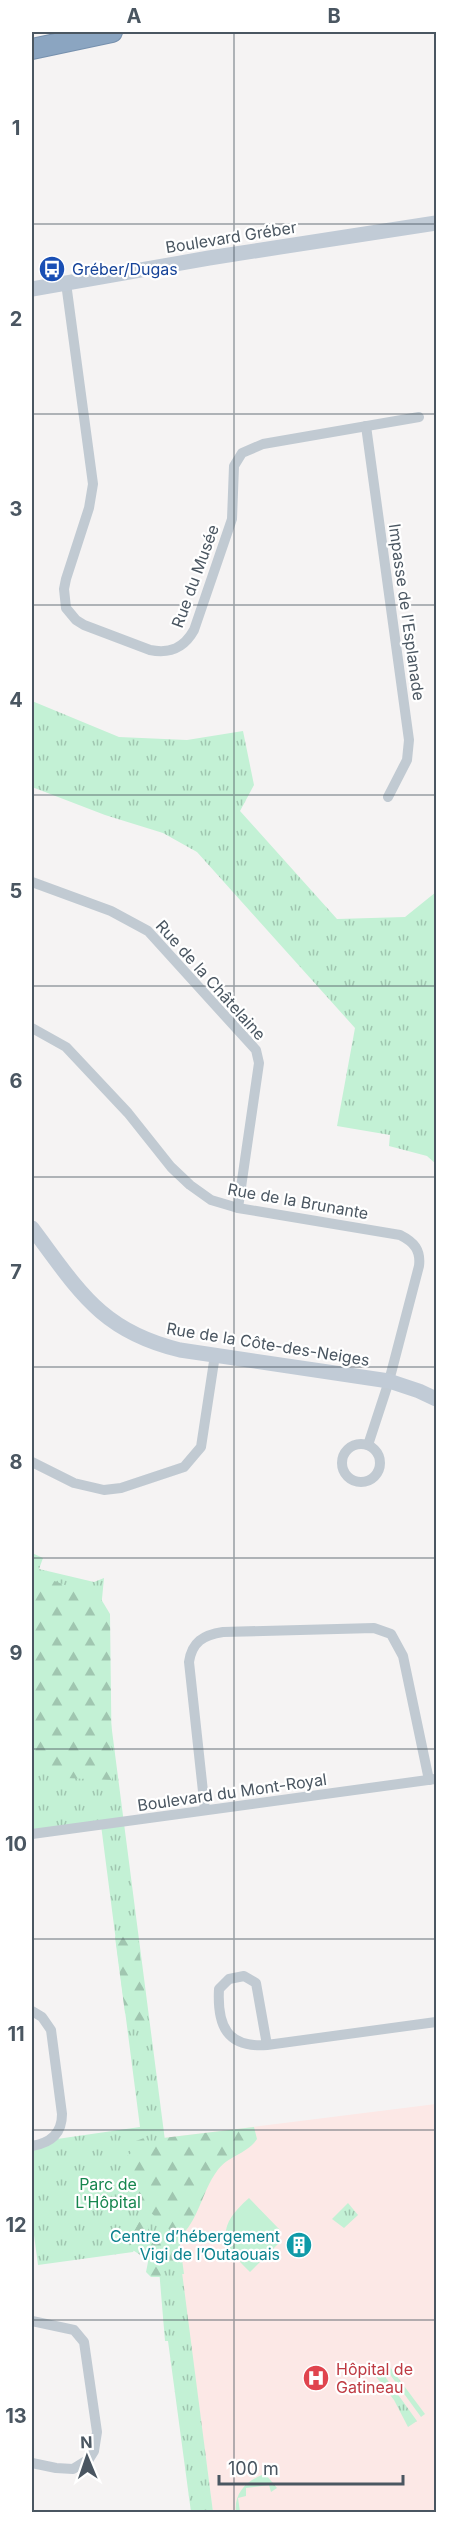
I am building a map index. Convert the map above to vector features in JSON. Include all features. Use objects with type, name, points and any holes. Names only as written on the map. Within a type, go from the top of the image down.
[{"type":"highway","points":[[32,49],[112,32]]},
{"type":"street","name":"Boulevard Gréber","points":[[32,289],[436,223]]},
{"type":"street","name":"Rue du Musée","points":[[66,283],[93,484],[89,508],[64,589],[69,614],[84,625],[150,650],[159,652],[177,649],[194,630],[232,519],[234,466],[242,453],[263,444],[418,417]]},
{"type":"street","name":"Impasse de l'Esplanade","points":[[366,426],[409,740],[406,760],[387,797]]},
{"type":"street","name":"Rue de la Châtelaine","points":[[32,882],[111,911],[148,931],[256,1050],[259,1063],[238,1208]]},
{"type":"street","name":"Rue de la Brunante","points":[[32,1028],[56,1040],[78,1058],[128,1113],[171,1167],[211,1200],[238,1208],[400,1235],[414,1244],[420,1257],[419,1266],[389,1381],[368,1445]]},
{"type":"street","name":"Rue de la Côte-des-Neiges","points":[[32,1228],[85,1297],[122,1328],[162,1346],[389,1381],[419,1391],[436,1400]]},
{"type":"street","points":[[32,1462],[74,1483],[104,1490],[121,1488],[184,1467],[196,1455],[204,1438],[215,1355]]},
{"type":"street","points":[[206,1810],[189,1662],[193,1647],[198,1641],[205,1636],[223,1632],[374,1628],[391,1634],[403,1656],[433,1779]]},
{"type":"street","name":"Boulevard du Mont-Royal","points":[[32,1834],[433,1779]]},
{"type":"street","points":[[267,2045],[256,1983],[244,1976],[229,1978],[219,1989],[224,2026],[228,2033],[242,2045],[267,2045],[436,2022]]},
{"type":"street","points":[[32,2011],[46,2021],[52,2036],[62,2121],[55,2136],[47,2142],[32,2146]]},
{"type":"street","points":[[32,2321],[74,2330],[84,2342],[97,2442],[89,2459],[73,2469],[32,2463]]},
{"type":"shaded area","name":"Hôpital de Gatineau","points":[[436,2104],[436,2512],[213,2512],[163,2138]]},
{"type":"green space","points":[[32,701],[119,737],[187,740],[243,731],[254,785],[240,811],[337,919],[405,917],[436,892],[436,1164],[427,1156],[389,1146],[390,1135],[337,1126],[355,1028],[197,852],[163,833],[105,815],[32,787]]},
{"type":"green space","name":"Parc de L'Hôpital","points":[[32,1553],[43,1558],[39,1569],[94,1582],[104,1578],[99,1630],[213,2512],[191,2512],[168,2341],[165,2341],[157,2245],[135,2248],[133,2252],[38,2265],[32,2220],[32,2146],[50,2140],[140,2127],[101,1825],[32,1834]]},
{"type":"green space","points":[[32,1570],[39,1575],[101,1599],[110,1614],[112,1780],[66,1778],[32,1756]]},
{"type":"green space","points":[[121,1930],[130,1935],[137,1931],[148,2023],[141,2026],[125,2013],[115,1937]]},
{"type":"green space","points":[[254,2127],[257,2139],[217,2171],[191,2224],[179,2237],[184,2274],[178,2274],[179,2268],[176,2262],[159,2260],[161,2277],[151,2277],[146,2272],[148,2262],[145,2258],[128,2247],[133,2240],[129,2237],[128,2232],[134,2231],[139,2222],[146,2223],[149,2228],[143,2238],[144,2242],[150,2239],[151,2234],[158,2234],[166,2241],[170,2240],[168,2235],[170,2230],[127,2188],[123,2164],[131,2153],[133,2142],[144,2138],[151,2143],[163,2138]]},
{"type":"green space","points":[[249,2198],[280,2230],[275,2235],[281,2241],[250,2272],[233,2252],[226,2235],[231,2218]]},
{"type":"green space","points":[[348,2203],[358,2215],[344,2228],[332,2219]]},
{"type":"green space","points":[[390,2367],[425,2414],[421,2417],[386,2369]]},
{"type":"green space","points":[[381,2371],[417,2421],[408,2427],[394,2400],[374,2374]]},
{"type":"green space","points":[[262,2475],[267,2476],[277,2488],[271,2492],[269,2485],[246,2488],[246,2496],[238,2498],[240,2512],[236,2512],[237,2500],[242,2489],[250,2481]]},
{"type":"place","name":"Gréber/Dugas","points":[[52,269]]},
{"type":"place","name":"Centre d’hébergement Vigi de l’Outaouais","points":[[299,2245]]},
{"type":"place","name":"Hôpital de Gatineau","points":[[316,2378]]}]
